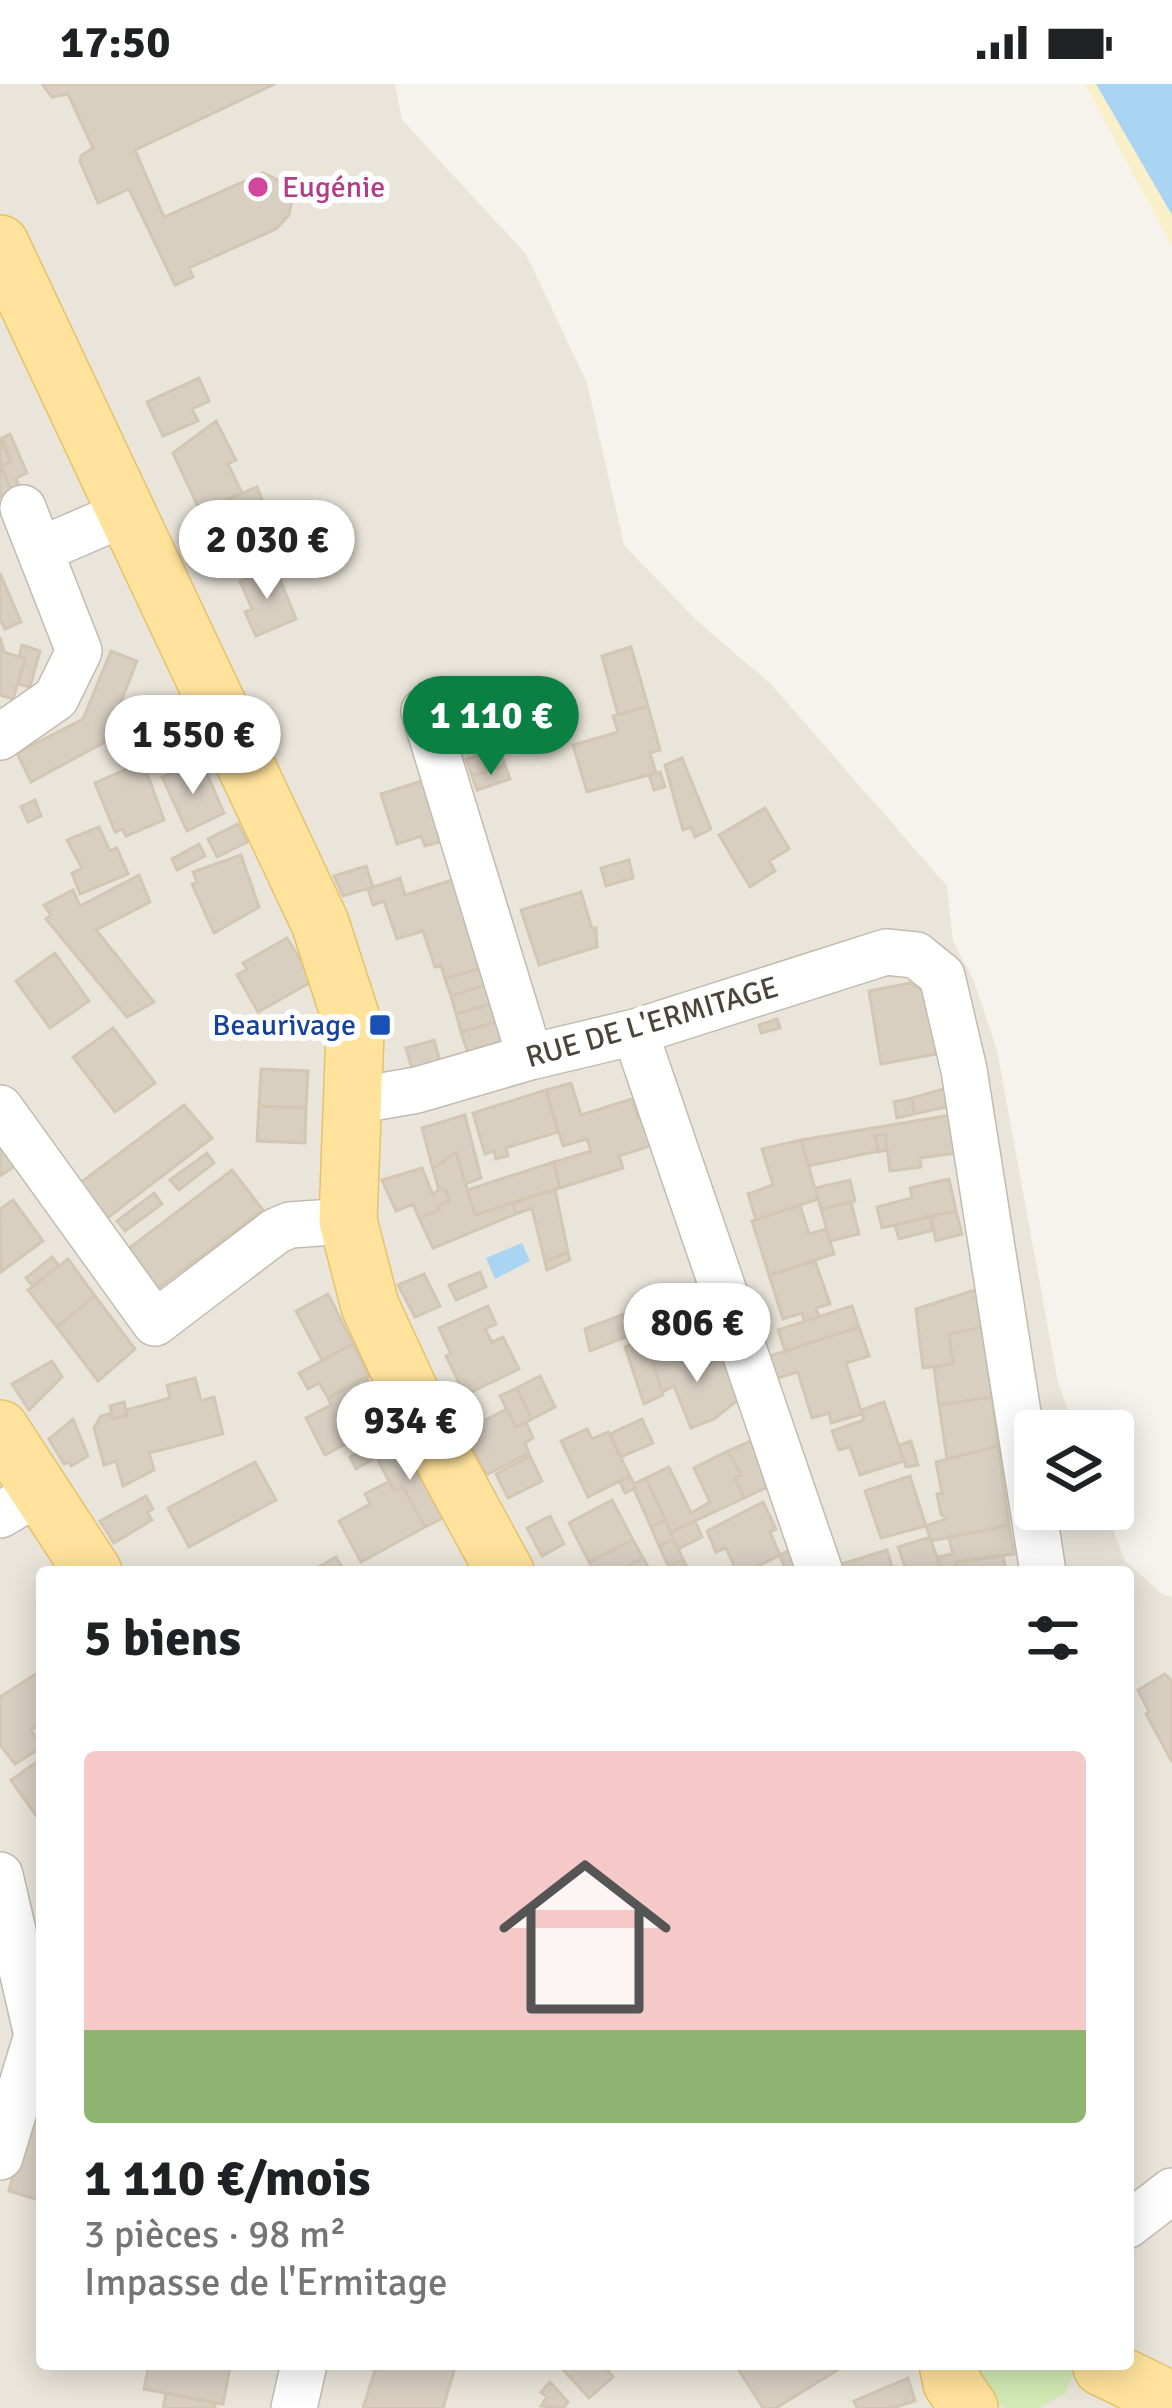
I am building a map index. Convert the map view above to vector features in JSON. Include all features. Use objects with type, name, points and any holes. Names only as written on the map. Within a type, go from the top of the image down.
[{"type":"main road","points":[[0,244],[320,923],[355,1031],[348,1221],[370,1306],[425,1425],[502,1566]]},
{"type":"main road","points":[[0,1429],[20,1503],[87,1566]]},
{"type":"main road","points":[[949,2370],[969,2408]]},
{"type":"main road","points":[[1095,2380],[1172,2401]]},
{"type":"street","points":[[0,737],[56,698],[79,651],[23,508]]},
{"type":"street","points":[[40,550],[128,512]]},
{"type":"street","points":[[424,711],[530,1057]]},
{"type":"street","name":"RUE DE L'ERMITAGE","points":[[354,1101],[417,1090],[635,1032],[886,952],[916,956],[942,976],[964,1070],[1042,1566]]},
{"type":"street","points":[[635,1032],[818,1566]]},
{"type":"street","points":[[0,1108],[155,1323],[276,1231],[290,1225],[348,1221]]},
{"type":"street","points":[[0,1875],[6,1934],[36,2032]]},
{"type":"street","points":[[0,2157],[36,2038]]},
{"type":"street","points":[[1134,2220],[1172,2191]]},
{"type":"street","points":[[293,2408],[302,2370]]},
{"type":"shaded area","points":[[0,84],[395,84],[402,120],[526,254],[587,383],[624,545],[695,619],[770,683],[947,886],[953,941],[974,981],[997,1050],[1058,1383],[1068,1410],[1014,1410],[1014,1530],[1113,1530],[1131,1566],[36,1566],[36,2370],[1134,2370],[1134,1569],[1172,1597],[1172,2408],[0,2408]]},
{"type":"green space","points":[[972,2370],[1075,2370],[1065,2393],[1039,2408],[1006,2408],[994,2403]]},
{"type":"sand","points":[[1085,84],[1172,84],[1172,246]]},
{"type":"water","points":[[1096,84],[1172,84],[1172,215]]},
{"type":"water","points":[[522,1243],[530,1261],[495,1279],[486,1258]]},
{"type":"building","name":"Eugénie","points":[[42,84],[275,84],[135,150],[164,217],[263,173],[286,184],[292,199],[289,215],[276,229],[189,268],[193,277],[175,285],[129,189],[98,203],[80,161],[93,148],[68,94],[52,97]]},
{"type":"building","points":[[199,378],[209,401],[192,409],[198,421],[163,436],[147,402]]},
{"type":"building","points":[[216,421],[236,460],[228,464],[242,493],[200,511],[173,453]]},
{"type":"building","points":[[10,434],[27,473],[16,478],[20,489],[12,492],[1,466],[11,462],[2,438]]},
{"type":"building","points":[[0,438],[11,462],[1,466],[12,492],[0,497]]},
{"type":"building","points":[[257,487],[275,531],[260,536],[251,515],[231,523],[222,502]]},
{"type":"building","points":[[275,567],[296,619],[256,636],[245,612],[252,609],[240,581]]},
{"type":"building","points":[[0,573],[21,622],[5,629],[0,619]]},
{"type":"building","points":[[0,637],[4,652],[25,659],[13,699],[0,695]]},
{"type":"building","points":[[22,645],[40,651],[30,687],[18,684],[25,659],[19,657]]},
{"type":"building","points":[[631,647],[648,706],[618,715],[602,656]]},
{"type":"building","points":[[111,651],[137,661],[105,742],[31,782],[17,753],[83,719]]},
{"type":"building","points":[[546,685],[557,721],[488,742],[477,706]]},
{"type":"building","points":[[648,706],[660,750],[650,753],[656,773],[587,792],[573,745],[618,732],[613,716]]},
{"type":"building","points":[[189,718],[210,764],[186,774],[183,768],[179,770],[162,733]]},
{"type":"building","points":[[500,749],[505,765],[472,776],[466,759]]},
{"type":"building","points":[[682,758],[711,829],[695,837],[691,827],[683,830],[665,765]]},
{"type":"building","points":[[143,762],[164,820],[126,836],[122,829],[115,832],[95,783]]},
{"type":"building","points":[[505,765],[510,779],[477,790],[472,776]]},
{"type":"building","points":[[204,767],[224,813],[187,831],[162,777],[183,768],[186,774]]},
{"type":"building","points":[[660,772],[665,787],[654,790],[649,775]]},
{"type":"building","points":[[431,778],[451,839],[425,846],[421,836],[397,844],[381,794]]},
{"type":"building","points":[[35,800],[41,816],[28,822],[21,807]]},
{"type":"building","points":[[765,808],[789,849],[769,861],[775,871],[750,887],[719,835]]},
{"type":"building","points":[[238,824],[247,842],[217,857],[208,839]]},
{"type":"building","points":[[99,827],[110,851],[117,848],[128,874],[80,894],[72,873],[82,868],[67,840]]},
{"type":"building","points":[[199,844],[205,856],[177,870],[172,859]]},
{"type":"building","points":[[241,855],[259,907],[214,933],[192,884],[197,882],[193,872]]},
{"type":"building","points":[[629,860],[633,878],[606,886],[601,868]]},
{"type":"building","points":[[366,866],[373,887],[343,896],[334,876]]},
{"type":"building","points":[[139,875],[150,902],[96,930],[154,1002],[127,1017],[46,919],[51,915],[44,905],[73,890],[80,906]]},
{"type":"building","points":[[462,877],[490,965],[445,979],[441,965],[435,967],[423,931],[397,939],[384,901],[373,905],[368,889],[400,878],[405,895]]},
{"type":"building","points":[[581,892],[592,929],[596,928],[597,947],[539,965],[521,910]]},
{"type":"building","points":[[287,938],[313,981],[258,1012],[237,975],[247,969],[243,963]]},
{"type":"building","points":[[55,953],[89,1001],[50,1028],[16,981]]},
{"type":"building","points":[[490,965],[495,982],[451,996],[445,979]]},
{"type":"building","points":[[495,982],[502,1001],[456,1014],[451,996]]},
{"type":"building","points":[[910,983],[933,996],[942,1053],[881,1064],[869,991]]},
{"type":"building","points":[[502,1001],[507,1019],[461,1032],[456,1014]]},
{"type":"building","points":[[507,1019],[514,1040],[468,1053],[461,1032]]},
{"type":"building","points":[[777,1019],[780,1028],[761,1033],[759,1025]]},
{"type":"building","points":[[113,1028],[155,1083],[115,1112],[73,1057]]},
{"type":"building","points":[[434,1040],[440,1061],[412,1069],[406,1048]]},
{"type":"building","points":[[261,1069],[308,1071],[306,1108],[259,1106]]},
{"type":"building","points":[[571,1083],[581,1115],[632,1099],[638,1118],[659,1112],[668,1140],[619,1156],[623,1168],[560,1188],[554,1162],[591,1151],[587,1139],[563,1146],[546,1090]]},
{"type":"building","points":[[947,1088],[950,1106],[914,1114],[912,1098]]},
{"type":"building","points":[[546,1090],[558,1132],[506,1148],[508,1156],[496,1159],[494,1151],[485,1154],[473,1113]]},
{"type":"building","points":[[912,1098],[914,1114],[897,1118],[894,1102]]},
{"type":"building","points":[[184,1105],[212,1138],[102,1222],[76,1186]]},
{"type":"building","points":[[259,1106],[306,1108],[305,1143],[257,1141]]},
{"type":"building","points":[[465,1115],[481,1178],[465,1184],[456,1152],[433,1169],[422,1128]]},
{"type":"building","points":[[951,1115],[957,1153],[920,1158],[921,1167],[890,1171],[885,1134],[875,1136],[878,1151],[808,1166],[801,1140]]},
{"type":"building","points":[[885,1134],[887,1150],[879,1152],[875,1136]]},
{"type":"building","points":[[0,1140],[18,1164],[0,1176]]},
{"type":"building","points":[[801,1140],[818,1199],[756,1220],[748,1194],[773,1185],[762,1149]]},
{"type":"building","points":[[456,1152],[475,1215],[512,1203],[516,1214],[433,1248],[419,1218],[449,1201],[433,1169]]},
{"type":"building","points":[[207,1153],[214,1163],[179,1190],[170,1180]]},
{"type":"building","points":[[554,1162],[560,1188],[475,1215],[467,1190]]},
{"type":"building","points":[[422,1168],[433,1195],[440,1188],[449,1201],[419,1218],[413,1204],[396,1211],[382,1180]]},
{"type":"building","points":[[232,1170],[263,1210],[153,1292],[124,1252]]},
{"type":"building","points":[[949,1179],[956,1211],[882,1228],[877,1207],[912,1198],[910,1188]]},
{"type":"building","points":[[850,1180],[855,1201],[821,1209],[815,1188]]},
{"type":"building","points":[[555,1189],[568,1252],[545,1262],[532,1208],[516,1214],[512,1203]]},
{"type":"building","points":[[154,1193],[162,1204],[125,1231],[117,1221]]},
{"type":"building","points":[[13,1200],[43,1241],[1,1272],[0,1209]]},
{"type":"building","points":[[851,1202],[859,1234],[830,1241],[821,1209]]},
{"type":"building","points":[[800,1205],[809,1234],[826,1229],[834,1254],[769,1275],[752,1221]]},
{"type":"building","points":[[956,1211],[962,1234],[936,1241],[930,1216]]},
{"type":"building","points":[[930,1216],[934,1230],[899,1239],[895,1225]]},
{"type":"building","points":[[568,1252],[570,1260],[547,1270],[545,1262]]},
{"type":"building","points":[[52,1257],[59,1266],[33,1286],[26,1278]]},
{"type":"building","points":[[68,1259],[95,1296],[57,1327],[28,1290]]},
{"type":"building","points":[[815,1261],[830,1304],[816,1308],[819,1317],[804,1321],[802,1313],[783,1319],[769,1275]]},
{"type":"building","points":[[480,1272],[486,1287],[456,1300],[449,1285]]},
{"type":"building","points":[[424,1274],[440,1306],[415,1317],[398,1285]]},
{"type":"building","points":[[978,1289],[983,1327],[949,1334],[953,1364],[923,1368],[916,1309]]},
{"type":"building","points":[[328,1294],[353,1344],[322,1360],[296,1311]]},
{"type":"building","points":[[95,1296],[135,1349],[98,1381],[57,1327]]},
{"type":"building","points":[[488,1306],[496,1324],[485,1329],[492,1342],[503,1337],[519,1369],[465,1395],[446,1356],[451,1354],[439,1328]]},
{"type":"building","points":[[852,1306],[859,1327],[785,1351],[778,1330]]},
{"type":"building","points":[[637,1309],[643,1330],[590,1351],[585,1329]]},
{"type":"building","points":[[859,1327],[869,1356],[846,1363],[862,1414],[831,1423],[829,1413],[812,1418],[798,1372],[774,1379],[767,1357]]},
{"type":"building","points":[[983,1327],[992,1397],[939,1405],[934,1367],[953,1364],[949,1334]]},
{"type":"building","points":[[646,1338],[663,1395],[644,1404],[625,1347]]},
{"type":"building","points":[[353,1344],[369,1376],[328,1398],[319,1383],[308,1389],[299,1373]]},
{"type":"building","points":[[684,1347],[690,1366],[722,1355],[738,1400],[714,1419],[691,1428],[674,1386],[662,1392],[652,1359]]},
{"type":"building","points":[[52,1361],[62,1377],[29,1410],[12,1384]]},
{"type":"building","points":[[540,1376],[555,1407],[532,1419],[517,1388]]},
{"type":"building","points":[[366,1377],[402,1443],[356,1469],[350,1457],[357,1453],[351,1441],[325,1455],[306,1418],[331,1405],[328,1398]]},
{"type":"building","points":[[195,1378],[201,1401],[214,1397],[223,1434],[149,1453],[154,1470],[123,1486],[116,1461],[104,1465],[94,1428],[101,1416],[112,1413],[113,1419],[127,1415],[126,1410],[170,1398],[167,1385]]},
{"type":"building","points":[[517,1388],[532,1419],[516,1427],[500,1396]]},
{"type":"building","points":[[992,1397],[998,1446],[947,1459],[939,1405]]},
{"type":"building","points":[[124,1402],[127,1415],[113,1419],[110,1406]]},
{"type":"building","points":[[884,1402],[904,1461],[860,1475],[850,1447],[839,1450],[832,1431],[864,1420],[861,1410]]},
{"type":"building","points":[[507,1409],[516,1427],[526,1422],[533,1438],[525,1443],[529,1453],[486,1475],[464,1431]]},
{"type":"building","points":[[73,1419],[88,1456],[71,1466],[64,1464],[49,1439]]},
{"type":"building","points":[[642,1419],[653,1443],[621,1457],[610,1434]]},
{"type":"building","points":[[587,1429],[592,1439],[608,1432],[630,1476],[588,1497],[561,1441]]},
{"type":"building","points":[[751,1441],[772,1485],[744,1498],[735,1478],[741,1475],[728,1451]]},
{"type":"building","points":[[911,1441],[918,1465],[906,1467],[899,1445]]},
{"type":"building","points":[[402,1443],[443,1518],[425,1527],[403,1487],[394,1491],[377,1458]]},
{"type":"building","points":[[998,1446],[1009,1525],[931,1541],[926,1526],[946,1519],[937,1494],[942,1493],[936,1462]]},
{"type":"building","points":[[728,1451],[741,1475],[735,1478],[744,1498],[671,1532],[646,1478],[669,1467],[691,1513],[710,1502],[694,1468]]},
{"type":"building","points":[[530,1456],[542,1481],[508,1498],[496,1474]]},
{"type":"building","points":[[255,1462],[276,1500],[189,1547],[168,1508]]},
{"type":"building","points":[[630,1476],[636,1488],[625,1493],[620,1482]]},
{"type":"building","points":[[910,1476],[926,1526],[881,1538],[865,1491]]},
{"type":"building","points":[[646,1478],[665,1520],[651,1527],[634,1489],[634,1484]]},
{"type":"building","points":[[390,1481],[394,1491],[403,1487],[425,1527],[361,1562],[339,1521],[370,1504],[365,1494]]},
{"type":"building","points":[[146,1496],[153,1509],[147,1512],[152,1520],[114,1543],[100,1521]]},
{"type":"building","points":[[612,1500],[633,1540],[589,1562],[569,1523]]},
{"type":"building","points":[[763,1502],[776,1529],[770,1532],[780,1555],[758,1566],[734,1566],[726,1548],[716,1552],[707,1531]]},
{"type":"building","points":[[550,1516],[564,1544],[542,1556],[527,1528]]},
{"type":"building","points":[[665,1520],[674,1539],[659,1546],[651,1527]]},
{"type":"building","points":[[695,1521],[702,1537],[678,1549],[671,1532]]},
{"type":"building","points":[[1009,1525],[1014,1554],[940,1566],[937,1557],[953,1554],[949,1538]]},
{"type":"building","points":[[930,1537],[940,1566],[905,1566],[898,1547]]},
{"type":"building","points":[[674,1539],[683,1559],[669,1566],[659,1546]]},
{"type":"building","points":[[633,1540],[643,1558],[628,1566],[591,1566],[589,1562]]},
{"type":"building","points":[[803,1544],[811,1566],[784,1566],[780,1555]]},
{"type":"building","points":[[887,1550],[892,1566],[835,1566]]},
{"type":"building","points":[[1003,1555],[1005,1566],[957,1566],[956,1562]]},
{"type":"building","points":[[336,1557],[341,1566],[320,1566]]},
{"type":"building","points":[[36,1674],[36,1727],[31,1730],[36,1751],[15,1764],[0,1745],[0,1697]]},
{"type":"building","points":[[1165,1674],[1172,1681],[1172,1762],[1138,1690]]},
{"type":"building","points":[[36,1762],[36,1815],[11,1780]]},
{"type":"building","points":[[36,2091],[36,2199],[9,2191]]},
{"type":"building","points":[[148,2370],[229,2370],[223,2404],[144,2389]]},
{"type":"building","points":[[375,2370],[454,2370],[443,2408],[363,2408]]},
{"type":"building","points":[[563,2370],[608,2370],[613,2377],[589,2398]]},
{"type":"building","points":[[739,2370],[837,2370],[776,2408],[763,2408]]},
{"type":"building","points":[[908,2378],[915,2401],[893,2408],[857,2408],[854,2401]]},
{"type":"building","points":[[550,2382],[568,2402],[563,2408],[541,2406],[547,2397],[541,2392]]},
{"type":"building","points":[[166,2393],[215,2403],[215,2408],[163,2408]]},
{"type":"place","name":"Eugénie","points":[[258,187]]},
{"type":"place","name":"Beaurivage","points":[[380,1025]]}]
